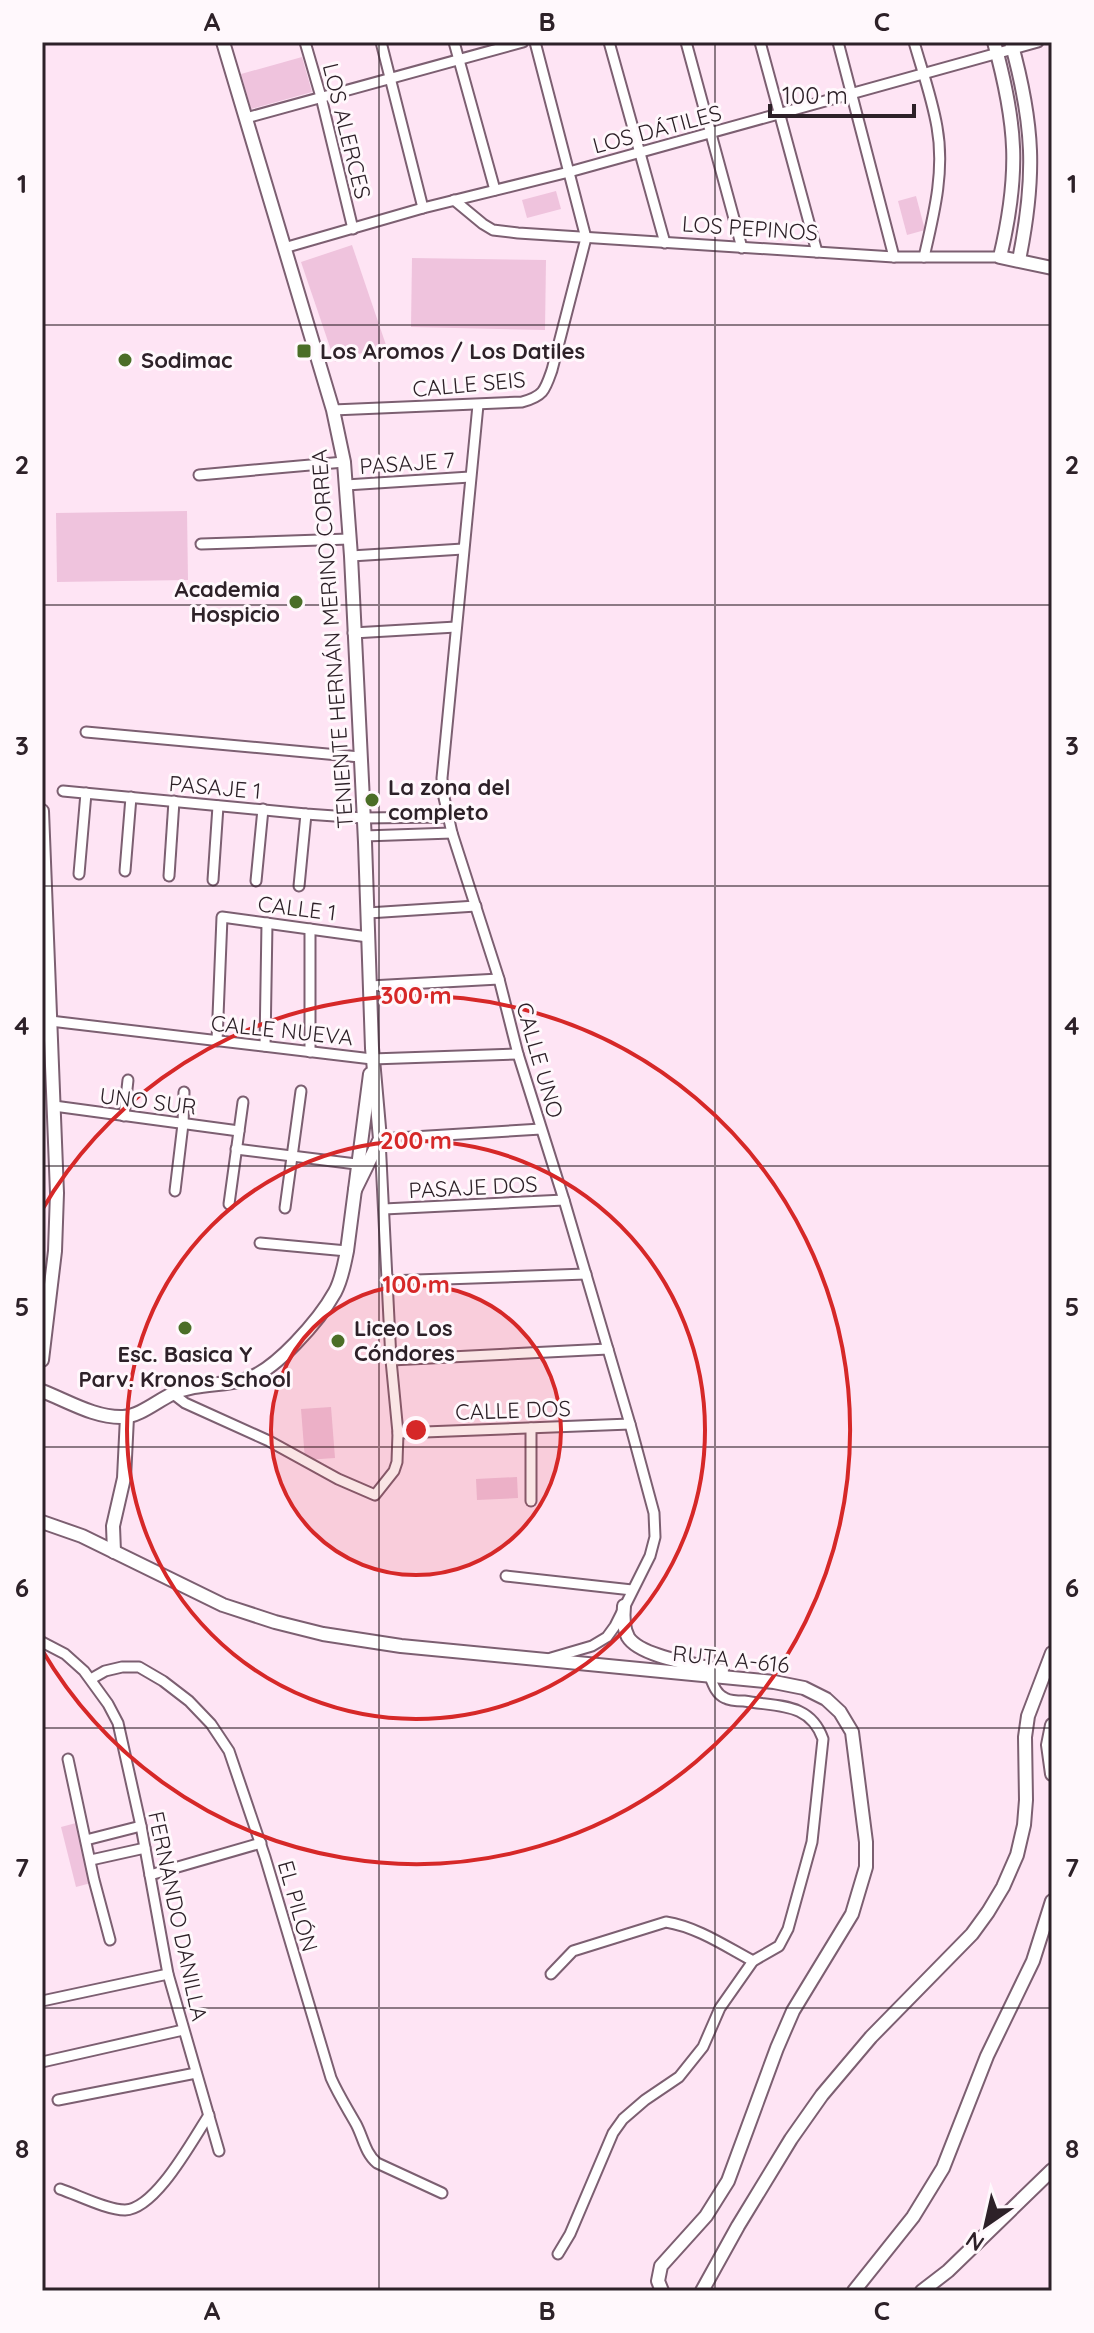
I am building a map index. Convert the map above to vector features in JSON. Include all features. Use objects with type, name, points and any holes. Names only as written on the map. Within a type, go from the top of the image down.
[{"type":"main road","name":"TENIENTE HERNÁN MERINO CORREA","points":[[223,42],[333,410],[344,462],[368,913],[372,1059],[380,1139],[362,1165]]},
{"type":"main road","points":[[1012,46],[1025,96],[1031,147],[1029,202],[1019,260]]},
{"type":"main road","points":[[996,48],[1010,107],[1015,158],[1010,213],[1000,257]]},
{"type":"main road","name":"LOS PEPINOS","points":[[1000,257],[1052,268]]},
{"type":"main road","points":[[42,811],[46,1020],[54,1106],[57,1219],[42,1360]]},
{"type":"main road","name":"TENIENTE HERNÁN MERINO CORREA","points":[[127,1417],[172,1393],[202,1385],[244,1380],[271,1366],[286,1353],[334,1294],[342,1276],[355,1190],[362,1165],[372,1059]]},
{"type":"main road","points":[[42,1391],[98,1414],[127,1417],[124,1478],[113,1526],[114,1552]]},
{"type":"main road","name":"RUTA A-616","points":[[42,1522],[82,1536],[223,1605],[323,1634],[401,1646],[541,1660],[708,1672],[804,1688],[826,1699],[840,1712],[852,1732],[866,1842],[866,1867],[852,1914],[793,2011],[728,2181],[706,2216],[661,2266],[658,2281],[662,2291]]},
{"type":"main road","points":[[624,1606],[625,1628],[635,1644],[708,1672]]},
{"type":"main road","points":[[702,2291],[732,2236],[815,2104],[871,2037],[972,1934],[1003,1887],[1017,1855],[1024,1825],[1028,1716],[1052,1653]]},
{"type":"main road","points":[[1052,1725],[1048,1745],[1052,1774]]},
{"type":"main road","points":[[854,2291],[913,2217],[943,2168],[987,2056],[1033,1961],[1052,1901]]},
{"type":"main road","points":[[922,2291],[948,2271],[1052,2170]]},
{"type":"street","name":"LOS ALERCES","points":[[305,42],[353,229]]},
{"type":"street","points":[[381,42],[423,208]]},
{"type":"street","points":[[454,42],[495,190]]},
{"type":"street","points":[[246,118],[523,42]]},
{"type":"street","points":[[535,42],[586,238]]},
{"type":"street","points":[[609,42],[665,243]]},
{"type":"street","points":[[686,42],[742,248]]},
{"type":"street","points":[[760,42],[817,252]]},
{"type":"street","points":[[838,42],[894,257]]},
{"type":"street","points":[[914,42],[937,128],[940,160],[938,193],[924,257]]},
{"type":"street","name":"LOS DÁTILES","points":[[284,248],[853,94],[996,48],[1038,42]]},
{"type":"street","name":"LOS PEPINOS","points":[[454,200],[493,230],[894,257],[1000,257]]},
{"type":"street","name":"CALLE SEIS","points":[[333,410],[478,405],[536,398],[545,390],[552,370],[586,238]]},
{"type":"street","name":"CALLE UNO","points":[[478,405],[442,778],[448,817],[499,979],[518,1054],[586,1274],[654,1513],[655,1537],[650,1556],[607,1637],[592,1646],[541,1660]]},
{"type":"street","points":[[199,475],[344,462]]},
{"type":"street","name":"PASAJE 7","points":[[346,485],[470,477]]},
{"type":"street","points":[[201,544],[349,539]]},
{"type":"street","points":[[351,556],[463,549]]},
{"type":"street","points":[[353,633],[456,627]]},
{"type":"street","points":[[86,732],[360,757]]},
{"type":"street","name":"PASAJE 1","points":[[63,791],[363,818],[448,817]]},
{"type":"street","points":[[79,874],[86,793]]},
{"type":"street","points":[[125,871],[131,797]]},
{"type":"street","points":[[169,876],[174,801]]},
{"type":"street","points":[[213,880],[218,806]]},
{"type":"street","points":[[256,881],[263,809]]},
{"type":"street","points":[[299,886],[306,814]]},
{"type":"street","points":[[364,836],[452,833]]},
{"type":"street","points":[[368,913],[476,906]]},
{"type":"street","name":"CALLE 1","points":[[217,1041],[222,917],[368,937]]},
{"type":"street","points":[[265,1046],[267,923]]},
{"type":"street","points":[[310,929],[310,1052]]},
{"type":"street","points":[[370,986],[499,979]]},
{"type":"street","name":"CALLE NUEVA","points":[[46,1020],[372,1059],[518,1054]]},
{"type":"street","points":[[124,1116],[128,1080]]},
{"type":"street","points":[[285,1208],[301,1091]]},
{"type":"street","points":[[175,1191],[184,1092]]},
{"type":"street","points":[[229,1204],[243,1102]]},
{"type":"street","name":"UNO SUR","points":[[54,1106],[239,1131]]},
{"type":"street","points":[[380,1139],[541,1129]]},
{"type":"street","name":"TENIENTE HERNÁN MERINO CORREA","points":[[172,1393],[185,1403],[255,1434],[338,1479],[375,1495],[394,1471],[398,1433],[391,1360],[380,1139]]},
{"type":"street","points":[[236,1149],[362,1165]]},
{"type":"street","name":"PASAJE DOS","points":[[384,1209],[564,1200]]},
{"type":"street","points":[[260,1243],[347,1251]]},
{"type":"street","points":[[387,1281],[586,1274]]},
{"type":"street","points":[[391,1360],[608,1349]]},
{"type":"street","name":"CALLE DOS","points":[[398,1433],[630,1424]]},
{"type":"street","points":[[531,1428],[531,1501]]},
{"type":"street","points":[[506,1576],[632,1590]]},
{"type":"street","name":"FERNANDO DANILLA","points":[[42,1642],[65,1654],[91,1679],[108,1704],[121,1733],[168,1974],[219,2151]]},
{"type":"street","name":"EL PILÓN","points":[[91,1679],[105,1671],[139,1667],[189,1701],[211,1724],[229,1751],[261,1843],[331,2078],[342,2102],[369,2156],[377,2163],[442,2193]]},
{"type":"street","points":[[558,2254],[570,2234],[613,2133],[623,2119],[679,2077],[696,2057],[720,2008],[753,1961],[779,1946],[788,1929],[812,1842],[823,1739],[814,1719],[802,1711],[724,1698],[713,1687],[708,1672]]},
{"type":"street","points":[[68,1759],[110,1940]]},
{"type":"street","points":[[86,1840],[141,1826]]},
{"type":"street","points":[[150,1875],[261,1843]]},
{"type":"street","points":[[91,1860],[145,1848]]},
{"type":"street","points":[[551,1974],[573,1951],[666,1922],[697,1931],[753,1961]]},
{"type":"street","points":[[42,2001],[168,1974]]},
{"type":"street","points":[[42,2062],[183,2030]]},
{"type":"street","points":[[58,2100],[196,2073]]},
{"type":"street","points":[[60,2189],[127,2210],[143,2203],[168,2179],[209,2115]]},
{"type":"shaded area","points":[[302,57],[312,92],[251,109],[241,74]]},
{"type":"shaded area","points":[[556,191],[561,209],[527,218],[522,200]]},
{"type":"shaded area","points":[[916,196],[925,230],[907,235],[898,201]]},
{"type":"shaded area","points":[[352,245],[386,345],[335,362],[301,262]]},
{"type":"shaded area","points":[[412,258],[546,260],[545,330],[411,327]]},
{"type":"shaded area","points":[[187,511],[188,580],[57,582],[56,513]]},
{"type":"shaded area","points":[[331,1407],[335,1458],[305,1460],[301,1409]]},
{"type":"shaded area","points":[[517,1477],[518,1498],[477,1500],[476,1479]]},
{"type":"shaded area","points":[[76,1823],[91,1883],[76,1887],[61,1827]]},
{"type":"place","name":"Los Aromos / Los Datiles","points":[[304,351]]},
{"type":"place","name":"Sodimac","points":[[125,360]]},
{"type":"place","name":"Academia Hospicio","points":[[296,602]]},
{"type":"place","name":"La zona del completo","points":[[372,800]]},
{"type":"place","name":"Esc. Basica Y Parv. Kronos School","points":[[185,1328]]},
{"type":"place","name":"Liceo Los Cóndores","points":[[338,1341]]}]
